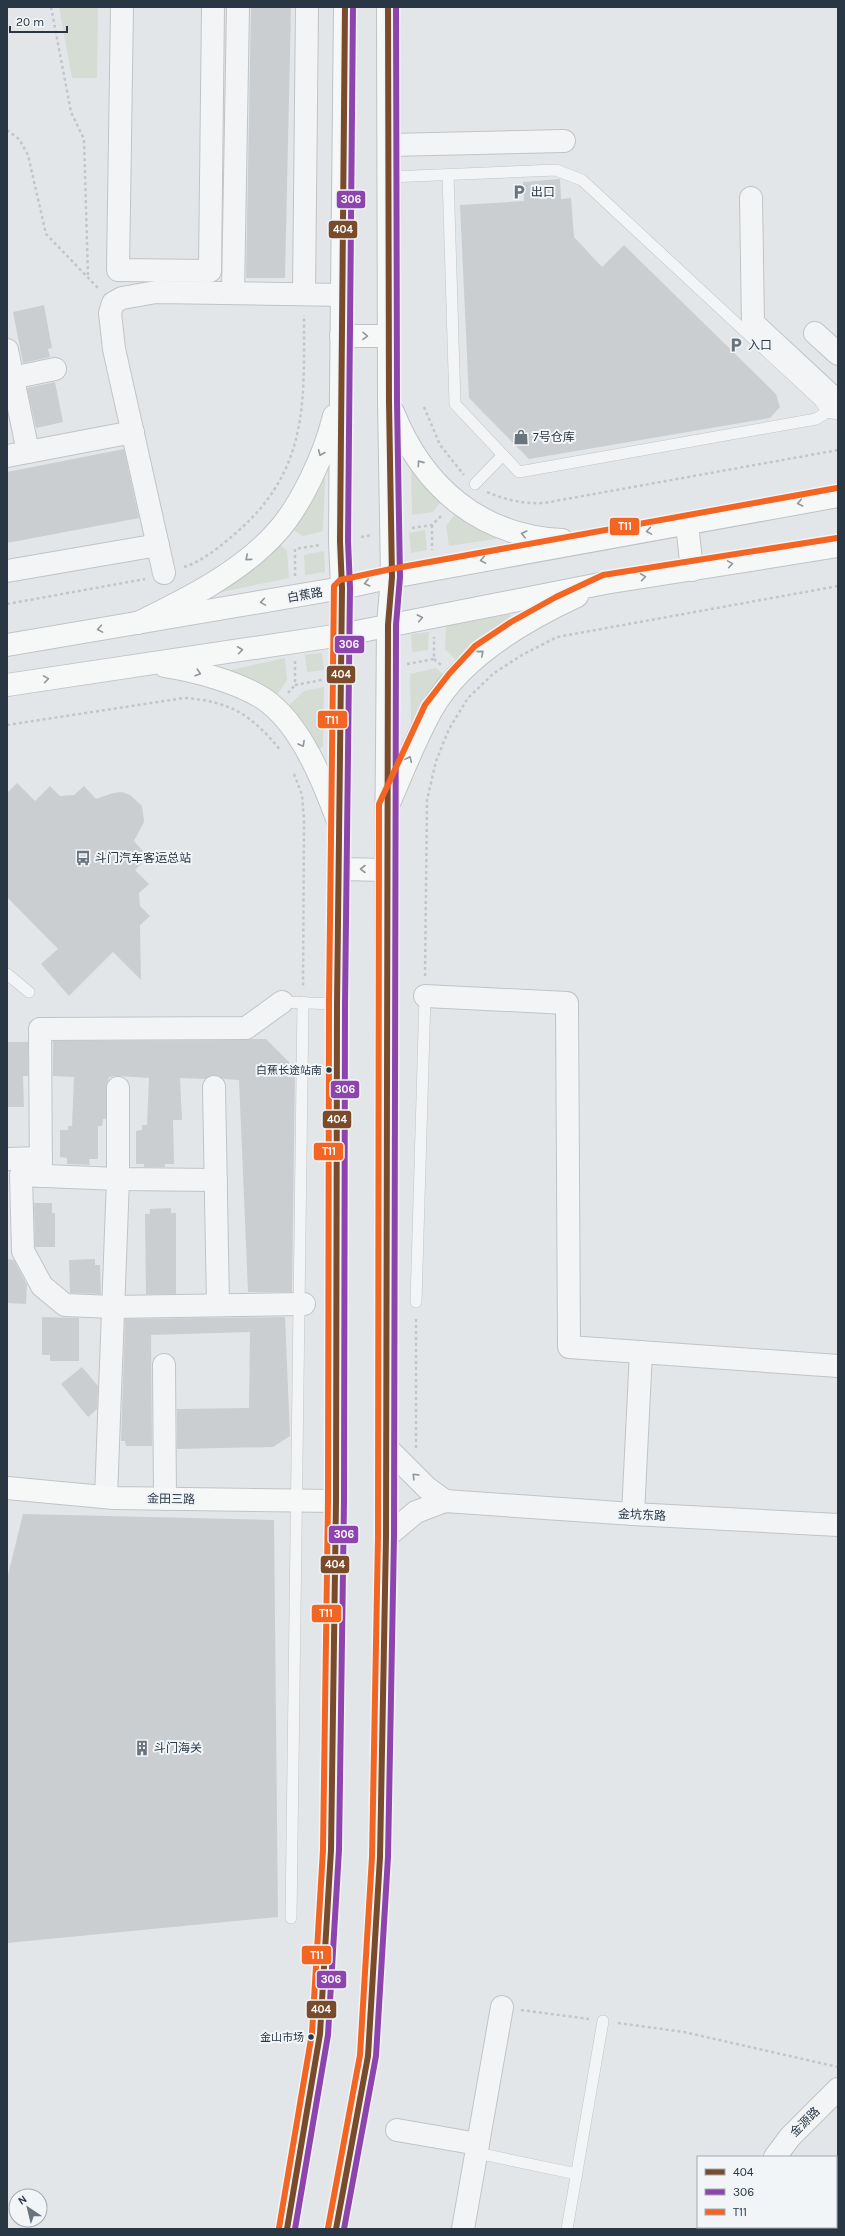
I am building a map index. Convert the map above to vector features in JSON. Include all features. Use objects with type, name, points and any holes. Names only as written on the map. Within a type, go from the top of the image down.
[{"type":"main road","points":[[287,2229],[320,2034],[331,1850],[336,1501],[337,1004],[340,869],[342,588],[340,541],[341,336],[345,7]]},
{"type":"main road","points":[[336,2229],[368,2056],[380,1857],[386,1537],[386,870],[388,625],[392,577],[389,402],[388,7]]},
{"type":"main road","points":[[341,336],[389,336]]},
{"type":"main road","points":[[138,623],[213,582],[244,562],[274,535],[295,505],[314,471],[329,435],[341,389]]},
{"type":"main road","points":[[389,402],[402,435],[420,464],[437,484],[478,518],[502,529],[545,539],[591,541]]},
{"type":"main road","name":"白蕉路","points":[[7,645],[342,588],[392,577],[838,496]]},
{"type":"main road","points":[[687,524],[692,570]]},
{"type":"main road","points":[[7,685],[341,634],[605,583],[838,546]]},
{"type":"main road","points":[[387,807],[431,710],[456,679],[481,652],[540,615],[605,583]]},
{"type":"main road","points":[[146,664],[183,669],[215,679],[258,696],[275,709],[288,722],[313,765],[328,795],[340,828]]},
{"type":"main road","points":[[340,869],[386,870]]},
{"type":"main road","name":"金田三路","points":[[7,1488],[106,1497],[336,1501]]},
{"type":"street","points":[[122,7],[118,270],[210,270],[213,7]]},
{"type":"street","points":[[233,293],[238,7]]},
{"type":"street","points":[[304,294],[307,7]]},
{"type":"street","points":[[388,145],[564,141]]},
{"type":"street","points":[[751,198],[753,323],[834,409]]},
{"type":"street","points":[[164,573],[114,349],[110,313],[113,302],[122,298],[156,292],[342,295]]},
{"type":"street","points":[[815,333],[838,354]]},
{"type":"street","points":[[7,350],[17,454],[133,432]]},
{"type":"street","points":[[10,378],[54,369]]},
{"type":"street","points":[[7,571],[158,545]]},
{"type":"street","points":[[425,996],[567,1003],[569,1347],[838,1366]]},
{"type":"street","points":[[41,1167],[40,1029],[246,1028],[293,1002]]},
{"type":"street","points":[[214,1087],[218,1305]]},
{"type":"street","points":[[106,1497],[118,1179],[118,1088]]},
{"type":"street","points":[[7,1159],[41,1167],[118,1179],[216,1180]]},
{"type":"street","points":[[41,1167],[21,1175],[23,1251],[42,1286],[65,1305],[113,1307],[304,1304]]},
{"type":"street","points":[[633,1514],[641,1352]]},
{"type":"street","points":[[164,1365],[165,1499]]},
{"type":"street","points":[[386,1447],[427,1488],[445,1501]]},
{"type":"street","name":"金坑东路","points":[[386,1537],[416,1512],[445,1501],[633,1514],[838,1525]]},
{"type":"street","points":[[463,2229],[502,2007]]},
{"type":"street","name":"金源路","points":[[776,2156],[790,2137],[838,2089]]},
{"type":"street","points":[[397,2130],[477,2149]]},
{"type":"lane","points":[[389,177],[556,170],[582,180],[820,401],[834,409]]},
{"type":"lane","points":[[448,175],[455,404],[519,472],[816,419],[834,409]]},
{"type":"lane","points":[[475,484],[503,455]]},
{"type":"lane","points":[[7,974],[29,992]]},
{"type":"lane","points":[[416,1302],[425,996]]},
{"type":"lane","points":[[291,1918],[296,1501],[293,1002],[337,1004]]},
{"type":"lane","points":[[567,2229],[603,2021]]},
{"type":"lane","points":[[477,2149],[577,2174]]},
{"type":"path","points":[[52,7],[71,112],[84,139],[88,277]]},
{"type":"path","points":[[7,130],[19,138],[28,155],[46,234],[113,302]]},
{"type":"path","points":[[7,604],[150,578],[188,566],[224,544],[256,515],[282,480],[296,440],[304,400],[304,294]]},
{"type":"path","points":[[424,407],[440,445],[451,462],[475,484],[484,490],[504,499],[525,504],[544,503],[838,450]]},
{"type":"path","points":[[425,996],[427,800],[436,761],[446,735],[468,698],[494,673],[516,658],[558,637],[838,586]]},
{"type":"path","points":[[7,725],[184,698],[209,700],[232,707],[254,722],[285,755]]},
{"type":"path","points":[[291,768],[302,795],[304,819],[293,1002]]},
{"type":"path","points":[[416,1302],[416,1476]]},
{"type":"path","points":[[502,2007],[684,2032],[838,2067]]},
{"type":"shaded area","points":[[59,7],[98,7],[97,78],[72,78]]},
{"type":"shaded area","points":[[411,466],[443,499],[433,512],[412,515]]},
{"type":"shaded area","points":[[318,477],[325,478],[323,531],[303,536],[290,528]]},
{"type":"shaded area","points":[[457,511],[501,538],[449,546],[446,526]]},
{"type":"shaded area","points":[[425,530],[427,550],[411,553],[409,533]]},
{"type":"shaded area","points":[[277,541],[287,551],[289,578],[222,592],[220,586]]},
{"type":"shaded area","points":[[324,551],[325,572],[305,575],[304,555]]},
{"type":"shaded area","points":[[510,614],[512,621],[457,661],[445,649],[446,626]]},
{"type":"shaded area","points":[[429,632],[428,650],[412,652],[411,634]]},
{"type":"shaded area","points":[[322,653],[324,670],[307,672],[305,655]]},
{"type":"shaded area","points":[[285,658],[287,680],[275,698],[226,671]]},
{"type":"shaded area","points":[[436,668],[445,676],[416,727],[411,725],[410,674]]},
{"type":"shaded area","points":[[324,687],[323,747],[317,749],[286,708],[304,691]]},
{"type":"building","points":[[251,7],[291,7],[285,278],[246,278]]},
{"type":"building","points":[[560,179],[561,199],[571,198],[574,237],[602,267],[624,245],[776,394],[780,407],[770,418],[529,459],[469,398],[460,205],[524,201],[523,182]]},
{"type":"building","points":[[44,305],[52,348],[48,349],[50,357],[23,363],[13,312]]},
{"type":"building","points":[[55,382],[63,422],[36,428],[27,388]]},
{"type":"building","points":[[124,449],[139,518],[7,543],[7,472]]},
{"type":"building","points":[[17,783],[35,801],[50,786],[60,796],[74,795],[84,786],[96,799],[113,793],[122,792],[130,795],[142,806],[144,822],[134,841],[148,857],[135,870],[149,884],[139,893],[140,906],[150,916],[140,925],[141,980],[113,952],[69,996],[41,964],[58,949],[7,897],[7,793]]},
{"type":"building","points":[[266,1039],[295,1068],[292,1292],[248,1292],[239,1080],[224,1079],[214,1075],[205,1079],[180,1078],[182,1120],[173,1120],[174,1164],[165,1164],[165,1167],[144,1167],[144,1164],[136,1164],[136,1131],[142,1130],[142,1125],[147,1125],[149,1078],[118,1076],[109,1077],[106,1088],[106,1119],[103,1119],[102,1126],[98,1126],[98,1159],[89,1159],[90,1165],[67,1164],[67,1158],[60,1157],[60,1130],[68,1130],[68,1126],[72,1126],[74,1077],[53,1076],[53,1041]]},
{"type":"building","points":[[7,1042],[28,1042],[28,1076],[23,1076],[24,1107],[7,1107]]},
{"type":"building","points":[[34,1203],[52,1203],[52,1213],[55,1213],[55,1247],[35,1247]]},
{"type":"building","points":[[171,1208],[171,1213],[176,1213],[176,1294],[146,1294],[145,1214],[150,1214],[150,1209]]},
{"type":"building","points":[[7,1259],[14,1260],[27,1285],[26,1304],[7,1303]]},
{"type":"building","points":[[95,1259],[95,1265],[100,1265],[101,1294],[70,1293],[69,1260]]},
{"type":"building","points":[[42,1317],[79,1318],[79,1361],[50,1361],[50,1355],[42,1355]]},
{"type":"building","points":[[285,1317],[290,1436],[273,1447],[177,1449],[177,1409],[249,1408],[250,1332],[151,1335],[152,1446],[126,1446],[125,1441],[121,1441],[125,1319]]},
{"type":"building","points":[[82,1367],[98,1386],[97,1409],[88,1417],[61,1384]]},
{"type":"building","name":"斗门海关","points":[[23,1514],[274,1520],[278,1917],[7,1943],[7,1579]]},
{"type":"transit line","name":"404","points":[[287,2229],[320,2034],[331,1850],[336,1501],[337,1004],[342,588],[340,541],[345,7]]},
{"type":"transit line","name":"306","points":[[295,2229],[328,2035],[339,1850],[344,1501],[345,1004],[350,588],[348,541],[353,7]]},
{"type":"transit line","name":"404","points":[[336,2229],[368,2056],[380,1857],[386,1537],[388,625],[392,577],[389,402],[388,7]]},
{"type":"transit line","name":"306","points":[[344,2229],[376,2056],[388,1857],[394,1537],[396,625],[400,577],[397,402],[396,7]]},
{"type":"transit line","name":"T11","points":[[279,2228],[312,2033],[323,1850],[328,1501],[329,1004],[334,586],[340,580],[391,569],[837,488]]},
{"type":"transit line","name":"T11","points":[[328,2228],[360,2055],[372,1857],[378,1537],[379,804],[425,705],[449,674],[475,646],[511,622],[556,597],[603,575],[837,538]]},
{"type":"place","name":"出口","points":[[519,192]]},
{"type":"place","name":"入口","points":[[736,345]]},
{"type":"place","name":"7号仓库","points":[[521,437]]},
{"type":"place","name":"斗门汽车客运总站","points":[[83,858]]},
{"type":"place","name":"白蕉长途站南","points":[[329,1070]]},
{"type":"place","name":"斗门海关","points":[[142,1748]]},
{"type":"place","name":"金山市场","points":[[311,2037]]}]
